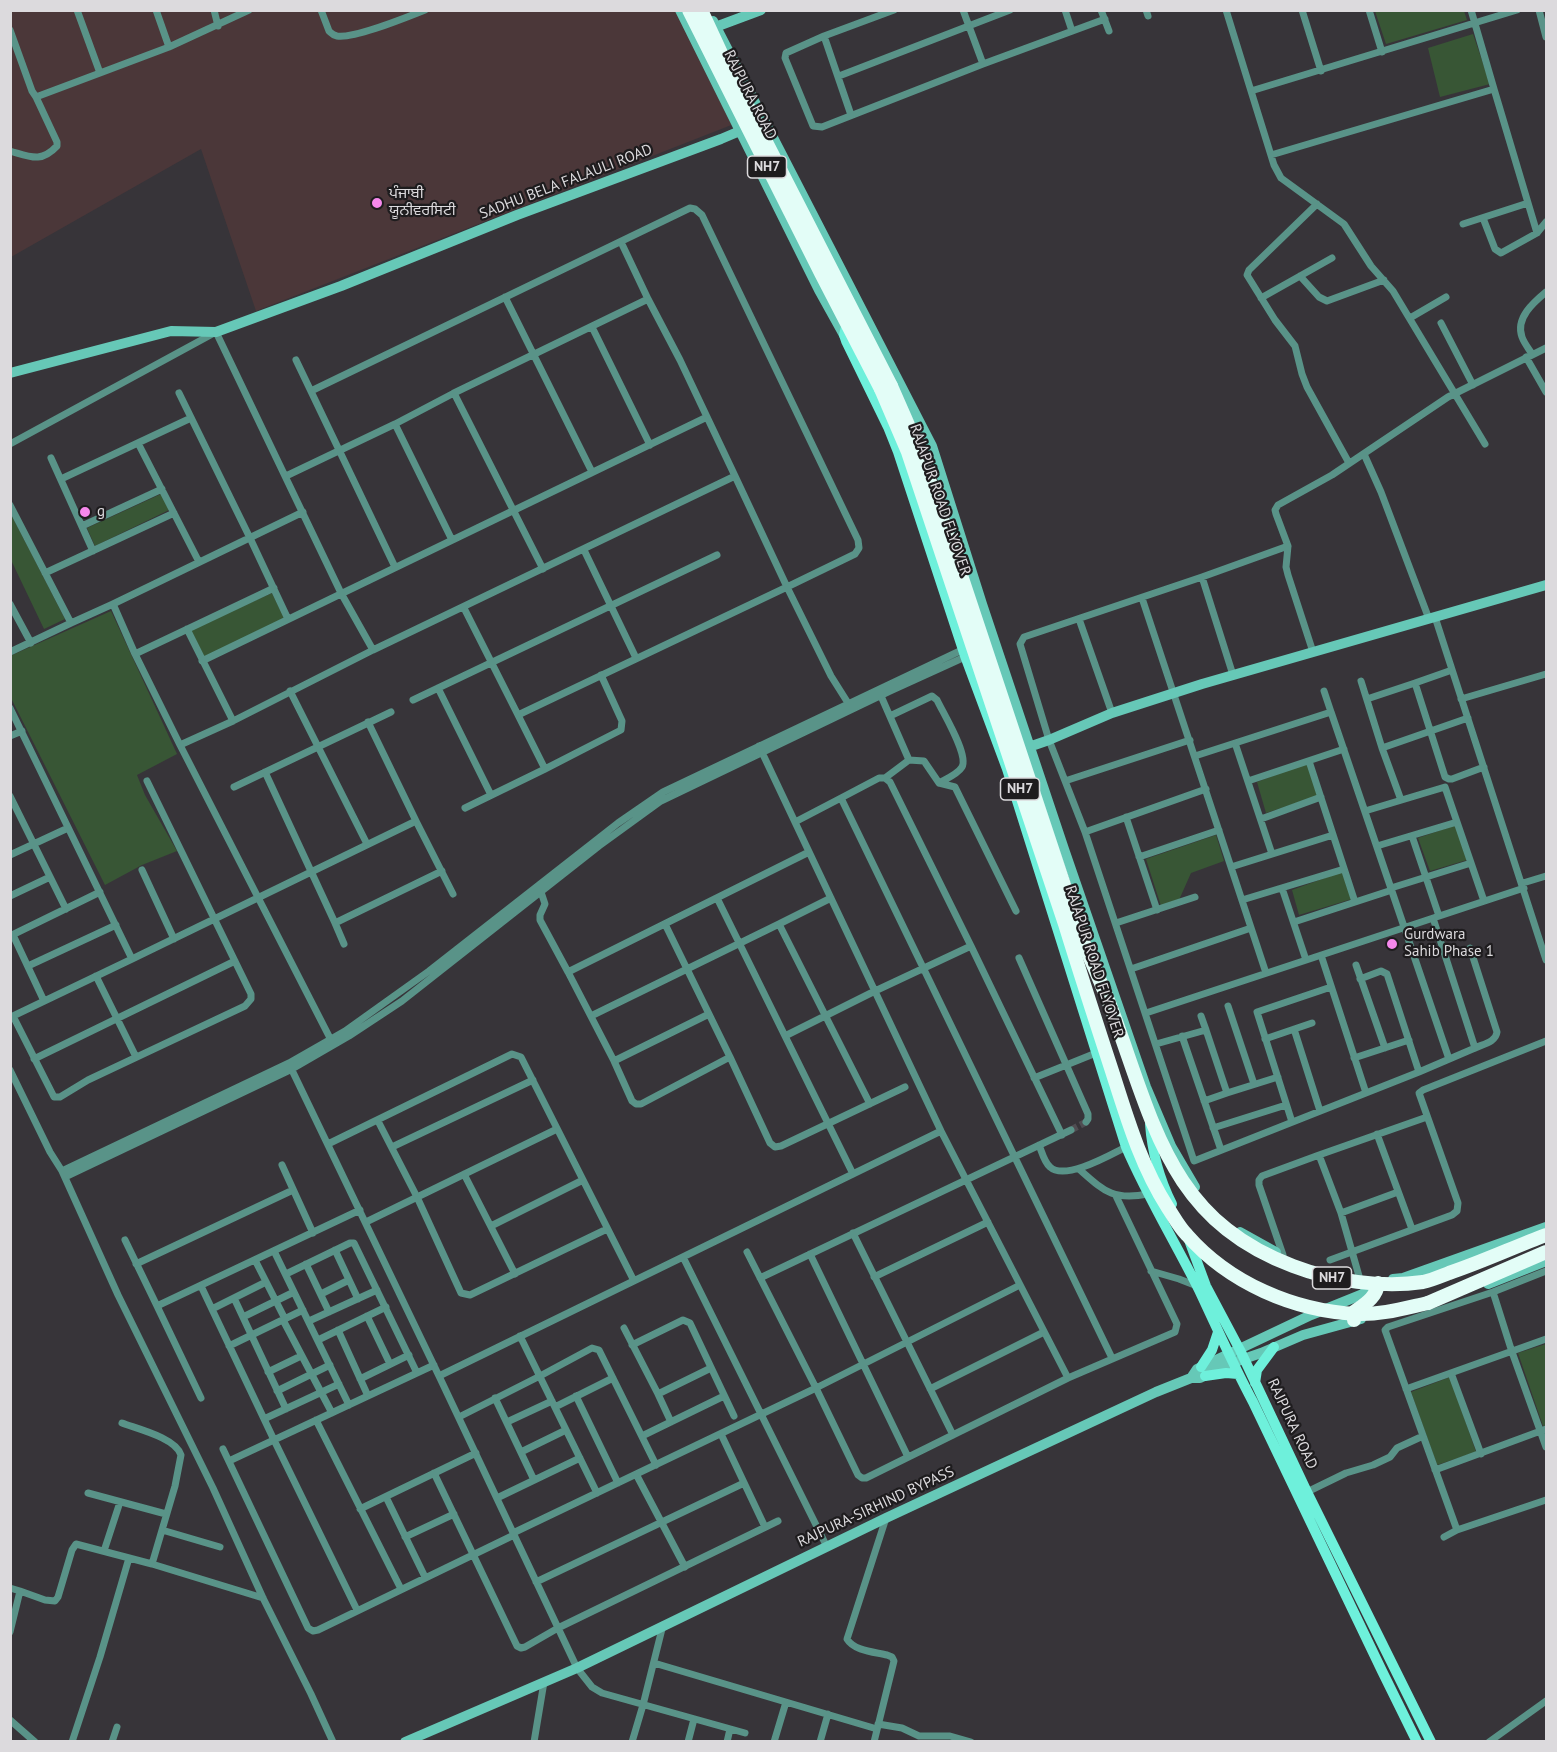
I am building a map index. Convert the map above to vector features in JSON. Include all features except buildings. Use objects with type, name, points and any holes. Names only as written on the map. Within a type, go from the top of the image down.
[{"type":"highway","name":"RAJPURA ROAD","points":[[689,10],[709,30]]},
{"type":"highway","name":"RAJPURA ROAD","points":[[701,10],[726,64],[748,127],[845,329]]},
{"type":"highway","name":"RAJAPUR ROAD FLYOVER","points":[[748,127],[920,452],[1082,939]]},
{"type":"highway","name":"RAJAPUR ROAD FLYOVER","points":[[845,329],[886,388],[1132,1133],[1156,1190],[1185,1234],[1204,1253],[1234,1275],[1283,1300],[1310,1308],[1360,1315],[1428,1303],[1546,1252]]},
{"type":"highway","name":"RAJPURA ROAD","points":[[1082,939],[1118,1025],[1162,1146],[1175,1171],[1193,1197],[1217,1222],[1244,1243],[1272,1258],[1311,1273],[1375,1283]]},
{"type":"highway","name":"NH7","points":[[1375,1283],[1424,1282],[1546,1235]]},
{"type":"highway","points":[[1354,1320],[1354,1312],[1371,1299],[1378,1288],[1375,1283]]},
{"type":"main road","name":"RAJPURA ROAD","points":[[845,329],[898,452],[1003,756],[1126,1147],[1197,1286],[1230,1359],[1418,1742]]},
{"type":"main road","name":"RAJPURA ROAD","points":[[1149,1111],[1154,1157],[1166,1192],[1191,1245],[1206,1286],[1242,1354],[1306,1492],[1431,1742]]},
{"type":"main road","points":[[1218,1332],[1203,1371],[1238,1374]]},
{"type":"main road","points":[[1255,1383],[1257,1370],[1274,1347]]},
{"type":"street","points":[[77,10],[100,73]]},
{"type":"street","points":[[156,10],[169,47]]},
{"type":"street","points":[[214,10],[218,26]]},
{"type":"street","points":[[36,97],[169,47],[249,10]]},
{"type":"street","points":[[321,10],[331,34],[340,36],[368,31],[425,10]]},
{"type":"street","points":[[680,10],[748,127]]},
{"type":"street","points":[[708,10],[709,30],[932,446],[1030,746],[1146,1087],[1158,1118],[1194,1186],[1212,1209],[1239,1231],[1290,1259],[1329,1271],[1359,1276],[1403,1278],[1546,1227]]},
{"type":"street","points":[[709,30],[761,10]]},
{"type":"street","points":[[894,10],[824,36],[788,51],[785,55],[813,126],[822,127],[1105,19]]},
{"type":"street","points":[[963,10],[983,64]]},
{"type":"street","points":[[839,76],[1010,10]]},
{"type":"street","points":[[1065,10],[1072,32]]},
{"type":"street","points":[[1101,10],[1109,31]]},
{"type":"street","points":[[1226,10],[1271,155],[1281,178],[1344,225],[1371,267],[1393,291],[1485,444]]},
{"type":"street","points":[[1302,10],[1321,71]]},
{"type":"street","points":[[1369,10],[1382,52]]},
{"type":"street","points":[[1471,10],[1528,203],[1546,236]]},
{"type":"street","points":[[1251,91],[1517,10]]},
{"type":"street","points":[[1539,10],[1546,37]]},
{"type":"street","points":[[10,30],[32,91],[56,138],[57,146],[44,157],[10,151]]},
{"type":"street","points":[[824,36],[851,115]]},
{"type":"street","points":[[1271,155],[1494,89]]},
{"type":"street","name":"SADHU BELA FALAULI ROAD","points":[[216,332],[332,290],[517,215],[748,127]]},
{"type":"street","points":[[1463,224],[1528,203]]},
{"type":"street","points":[[1317,204],[1248,271],[1249,278],[1261,298],[1295,346],[1307,387],[1349,463]]},
{"type":"street","points":[[311,391],[690,208],[702,215],[858,540],[859,548],[855,554],[518,715]]},
{"type":"street","points":[[1482,218],[1495,249],[1501,254],[1542,228]]},
{"type":"street","points":[[621,242],[787,587],[831,676],[848,703]]},
{"type":"street","points":[[1261,298],[1332,258]]},
{"type":"street","points":[[1300,276],[1319,297],[1327,301],[1384,280]]},
{"type":"street","points":[[1546,292],[1529,308],[1521,323],[1522,338],[1546,392]]},
{"type":"street","points":[[505,297],[592,472]]},
{"type":"street","points":[[1410,318],[1446,297]]},
{"type":"street","points":[[286,476],[648,299]]},
{"type":"street","points":[[1441,323],[1473,385]]},
{"type":"street","points":[[592,327],[650,445]]},
{"type":"street","points":[[10,373],[172,337],[182,332],[216,332]]},
{"type":"street","points":[[10,444],[216,332]]},
{"type":"street","points":[[216,332],[341,593],[374,650]]},
{"type":"street","points":[[10,379],[118,348]]},
{"type":"street","points":[[1313,652],[1286,567],[1288,546],[1275,510],[1278,505],[1325,480],[1455,393],[1546,348]]},
{"type":"street","points":[[296,360],[395,567]]},
{"type":"street","points":[[179,393],[288,619]]},
{"type":"street","points":[[454,393],[543,569]]},
{"type":"street","points":[[202,661],[707,417]]},
{"type":"street","points":[[61,479],[191,418]]},
{"type":"street","points":[[395,424],[452,540]]},
{"type":"street","points":[[138,443],[199,562]]},
{"type":"street","points":[[1364,454],[1452,670],[1546,960]]},
{"type":"street","points":[[51,458],[93,551]]},
{"type":"street","points":[[180,745],[735,476]]},
{"type":"street","points":[[82,526],[162,489]]},
{"type":"street","points":[[10,505],[71,623]]},
{"type":"street","points":[[10,652],[303,512]]},
{"type":"street","points":[[45,573],[174,513]]},
{"type":"street","points":[[1194,1161],[1085,832],[1049,740],[1020,644],[1024,637],[1143,598],[1288,546]]},
{"type":"street","points":[[584,550],[636,658]]},
{"type":"street","points":[[413,700],[717,555]]},
{"type":"street","points":[[1202,577],[1233,675]]},
{"type":"street","points":[[1003,756],[1112,714],[1233,675],[1546,585]]},
{"type":"street","points":[[135,654],[273,588]]},
{"type":"street","points":[[1143,598],[1266,973]]},
{"type":"street","points":[[113,604],[180,745],[332,1042]]},
{"type":"street","points":[[12,608],[31,643]]},
{"type":"street","points":[[464,608],[545,769]]},
{"type":"street","points":[[1080,619],[1112,714]]},
{"type":"street","points":[[187,629],[233,721]]},
{"type":"street","points":[[63,1174],[291,1066],[402,1001],[634,819],[661,801],[848,703],[995,641]]},
{"type":"street","points":[[332,1042],[429,971],[618,823],[663,792],[881,696],[967,652]]},
{"type":"street","points":[[1366,699],[1452,670]]},
{"type":"street","points":[[1461,699],[1546,674]]},
{"type":"street","points":[[465,808],[621,730],[622,721],[601,675]]},
{"type":"street","points":[[1360,681],[1401,800]]},
{"type":"street","points":[[1415,682],[1445,777],[1452,779],[1484,767]]},
{"type":"street","points":[[438,688],[491,795]]},
{"type":"street","points":[[290,691],[367,844]]},
{"type":"street","points":[[1324,691],[1449,1059]]},
{"type":"street","points":[[881,696],[909,760]]},
{"type":"street","points":[[890,716],[932,696],[937,700],[962,751],[964,762],[961,770],[939,783]]},
{"type":"street","points":[[10,708],[132,959]]},
{"type":"street","points":[[234,787],[391,711]]},
{"type":"street","points":[[1195,756],[1331,712]]},
{"type":"street","points":[[1382,748],[1468,718]]},
{"type":"street","points":[[368,723],[453,894]]},
{"type":"street","points":[[10,736],[22,731]]},
{"type":"street","points":[[1065,781],[1190,740]]},
{"type":"street","points":[[1235,743],[1272,854]]},
{"type":"street","points":[[761,749],[941,1131],[1068,1378]]},
{"type":"street","points":[[1248,781],[1344,749]]},
{"type":"street","points":[[795,822],[879,778],[885,778],[909,760],[924,761],[939,783],[955,787],[1016,911]]},
{"type":"street","points":[[1309,761],[1355,902]]},
{"type":"street","points":[[265,772],[344,944]]},
{"type":"street","points":[[885,778],[890,782],[1062,1135]]},
{"type":"street","points":[[147,781],[215,919],[251,994],[251,999],[248,1004],[88,1080],[56,1098],[52,1095],[12,1014],[174,939],[215,919],[259,897],[311,872],[416,820]]},
{"type":"street","points":[[1365,812],[1445,788],[1484,901]]},
{"type":"street","points":[[1085,832],[1206,789]]},
{"type":"street","points":[[10,796],[66,909]]},
{"type":"street","points":[[1261,819],[1321,797]]},
{"type":"street","points":[[842,798],[1112,1359]]},
{"type":"street","points":[[10,815],[18,811]]},
{"type":"street","points":[[1126,817],[1157,910]]},
{"type":"street","points":[[1377,846],[1457,822]]},
{"type":"street","points":[[10,855],[68,828]]},
{"type":"street","points":[[1139,857],[1219,830]]},
{"type":"street","points":[[1231,867],[1334,835]]},
{"type":"street","points":[[1412,836],[1475,1048]]},
{"type":"street","points":[[568,972],[809,852]]},
{"type":"street","points":[[1294,921],[1471,863]]},
{"type":"street","points":[[1242,900],[1344,869]]},
{"type":"street","points":[[142,870],[174,939]]},
{"type":"street","points":[[335,923],[442,871]]},
{"type":"street","points":[[1146,1013],[1484,901],[1546,876]]},
{"type":"street","points":[[10,896],[50,877]]},
{"type":"street","points":[[1282,888],[1306,960]]},
{"type":"street","points":[[44,1001],[12,936],[100,892]]},
{"type":"street","points":[[541,892],[545,904],[540,920],[614,1061],[632,1101],[641,1104],[730,1058]]},
{"type":"street","points":[[1116,924],[1195,897]]},
{"type":"street","points":[[717,898],[853,1174]]},
{"type":"street","points":[[591,1016],[831,898]]},
{"type":"street","points":[[665,924],[770,1143],[775,1147],[905,1087]]},
{"type":"street","points":[[779,924],[870,1104]]},
{"type":"street","points":[[28,966],[116,925]]},
{"type":"street","points":[[1131,969],[1251,928]]},
{"type":"street","points":[[785,1036],[971,946]]},
{"type":"street","points":[[1183,1167],[1493,1040],[1497,1032],[1470,948]]},
{"type":"street","points":[[1321,955],[1366,1093]]},
{"type":"street","points":[[1019,958],[1088,1114],[1086,1122]]},
{"type":"street","points":[[34,1059],[235,961]]},
{"type":"street","points":[[1356,965],[1385,1048]]},
{"type":"street","points":[[1360,979],[1380,971],[1387,974],[1419,1072]]},
{"type":"street","points":[[96,976],[136,1058]]},
{"type":"street","points":[[1292,1122],[1257,1012],[1331,987]]},
{"type":"street","points":[[1228,1006],[1254,1084]]},
{"type":"street","points":[[614,1061],[709,1014]]},
{"type":"street","points":[[1201,1016],[1227,1093]]},
{"type":"street","points":[[1265,1039],[1312,1023]]},
{"type":"street","points":[[1294,1029],[1320,1111]]},
{"type":"street","points":[[1156,1044],[1206,1030]]},
{"type":"street","points":[[1182,1036],[1221,1150]]},
{"type":"street","points":[[1354,1058],[1408,1040]]},
{"type":"street","points":[[1330,1260],[1452,1215],[1459,1207],[1419,1093],[1546,1041]]},
{"type":"street","points":[[1034,1078],[1096,1053]]},
{"type":"street","points":[[328,1144],[512,1054],[521,1057],[634,1281]]},
{"type":"street","points":[[291,1066],[577,1668],[592,1687],[602,1693],[745,1733]]},
{"type":"street","points":[[10,1070],[63,1174],[118,1295],[213,1488],[333,1742]]},
{"type":"street","points":[[1204,1101],[1278,1077]]},
{"type":"street","points":[[392,1147],[532,1080]]},
{"type":"street","points":[[1213,1128],[1286,1105]]},
{"type":"street","points":[[1283,1255],[1259,1185],[1258,1180],[1262,1176],[1427,1116]]},
{"type":"street","points":[[378,1121],[417,1197],[461,1293],[470,1295],[607,1229]]},
{"type":"street","points":[[366,1222],[557,1129]]},
{"type":"street","points":[[760,1278],[1071,1130]]},
{"type":"street","points":[[439,1376],[941,1131]]},
{"type":"street","points":[[1377,1134],[1412,1229]]},
{"type":"street","points":[[1039,1145],[1047,1164],[1052,1169],[1058,1170],[1079,1169],[1126,1147]]},
{"type":"street","points":[[1319,1155],[1341,1213],[1359,1276]]},
{"type":"street","points":[[282,1165],[313,1233]]},
{"type":"street","points":[[1079,1169],[1105,1191],[1116,1196],[1134,1197],[1148,1194]]},
{"type":"street","points":[[464,1174],[515,1274]]},
{"type":"street","points":[[491,1226],[583,1180]]},
{"type":"street","points":[[136,1264],[293,1190]]},
{"type":"street","points":[[1341,1213],[1398,1192]]},
{"type":"street","points":[[747,1252],[858,1475],[866,1478],[1068,1378],[1175,1332],[1177,1324],[1116,1196]]},
{"type":"street","points":[[157,1306],[360,1210]]},
{"type":"street","points":[[874,1277],[988,1222]]},
{"type":"street","points":[[853,1233],[953,1435]]},
{"type":"street","points":[[125,1240],[201,1398]]},
{"type":"street","points":[[286,1274],[354,1243],[417,1373]]},
{"type":"street","points":[[335,1250],[358,1299]]},
{"type":"street","points":[[274,1251],[349,1405]]},
{"type":"street","points":[[810,1254],[908,1457]]},
{"type":"street","points":[[683,1257],[827,1547]]},
{"type":"street","points":[[255,1260],[310,1374],[332,1413]]},
{"type":"street","points":[[1242,1354],[1274,1347],[1314,1331],[1354,1320],[1432,1304],[1546,1261]]},
{"type":"street","points":[[306,1264],[329,1312]]},
{"type":"street","points":[[1151,1271],[1179,1278],[1197,1286]]},
{"type":"street","points":[[1457,1530],[1385,1330],[1546,1271]]},
{"type":"street","points":[[321,1294],[349,1280]]},
{"type":"street","points":[[212,1309],[266,1282]]},
{"type":"street","points":[[1242,1354],[1311,1316],[1363,1294],[1375,1283]]},
{"type":"street","points":[[223,1449],[308,1628],[313,1631],[318,1630],[816,1388],[1020,1285]]},
{"type":"street","points":[[201,1286],[357,1610]]},
{"type":"street","points":[[309,1322],[377,1290]]},
{"type":"street","points":[[243,1317],[294,1292]]},
{"type":"street","points":[[1493,1292],[1512,1352],[1544,1430],[1546,1447]]},
{"type":"street","points":[[234,1298],[286,1409]]},
{"type":"street","points":[[318,1340],[386,1307]]},
{"type":"street","points":[[229,1346],[303,1310]]},
{"type":"street","points":[[367,1316],[390,1364]]},
{"type":"street","points":[[632,1345],[683,1320],[690,1323],[734,1416]]},
{"type":"street","points":[[624,1328],[671,1422]]},
{"type":"street","points":[[338,1330],[368,1396]]},
{"type":"street","points":[[930,1389],[1044,1332]]},
{"type":"street","points":[[520,1336],[597,1493]]},
{"type":"street","points":[[1406,1389],[1546,1339]]},
{"type":"street","points":[[459,1417],[592,1347],[599,1350],[656,1465]]},
{"type":"street","name":"RAJPURA-SIRHIND BYPASS","points":[[405,1742],[577,1668],[886,1518],[1156,1392],[1191,1377],[1200,1378],[1203,1371],[1242,1354]]},
{"type":"street","points":[[360,1379],[409,1355]]},
{"type":"street","points":[[268,1372],[301,1356]]},
{"type":"street","points":[[277,1391],[330,1365]]},
{"type":"street","points":[[229,1461],[434,1365]]},
{"type":"street","points":[[658,1394],[711,1368]]},
{"type":"street","points":[[1451,1373],[1481,1454]]},
{"type":"street","points":[[507,1422],[576,1396],[613,1378]]},
{"type":"street","points":[[264,1419],[339,1384]]},
{"type":"street","points":[[576,1396],[618,1483]]},
{"type":"street","points":[[642,1436],[724,1396]]},
{"type":"street","points":[[495,1398],[534,1480]]},
{"type":"street","points":[[316,1420],[401,1589]]},
{"type":"street","points":[[122,1423],[162,1438],[180,1450],[181,1455],[152,1564]]},
{"type":"street","points":[[520,1452],[566,1430]]},
{"type":"street","points":[[1435,1470],[1544,1430]]},
{"type":"street","points":[[721,1434],[765,1527]]},
{"type":"street","points":[[1306,1492],[1346,1473],[1390,1457],[1397,1448],[1423,1436]]},
{"type":"street","points":[[360,1509],[476,1453]]},
{"type":"street","points":[[497,1498],[580,1458]]},
{"type":"street","points":[[434,1473],[521,1648],[778,1521]]},
{"type":"street","points":[[636,1474],[684,1567]]},
{"type":"street","points":[[536,1582],[744,1483]]},
{"type":"street","points":[[88,1493],[166,1514]]},
{"type":"street","points":[[386,1497],[425,1578]]},
{"type":"street","points":[[1444,1537],[1457,1530],[1546,1500]]},
{"type":"street","points":[[104,1551],[120,1502]]},
{"type":"street","points":[[405,1537],[454,1514]]},
{"type":"street","points":[[874,1742],[894,1661],[887,1655],[855,1646],[849,1643],[848,1639],[886,1518]]},
{"type":"street","points":[[162,1530],[220,1547]]},
{"type":"street","points":[[10,1588],[45,1600],[55,1601],[75,1545],[82,1544],[263,1598]]},
{"type":"street","points":[[72,1742],[129,1558]]},
{"type":"street","points":[[10,1632],[20,1591]]},
{"type":"street","points":[[632,1742],[663,1625]]},
{"type":"street","points":[[654,1663],[828,1714],[878,1726],[902,1728],[918,1739],[950,1736],[971,1742]]},
{"type":"street","points":[[534,1742],[544,1682]]},
{"type":"street","points":[[1490,1742],[1546,1701]]},
{"type":"street","points":[[774,1742],[786,1702]]},
{"type":"street","points":[[820,1742],[828,1714]]},
{"type":"street","points":[[688,1742],[694,1719]]},
{"type":"street","points":[[10,1720],[35,1742]]},
{"type":"street","points":[[112,1742],[117,1727]]},
{"type":"street","points":[[727,1742],[730,1729]]},
{"type":"shaded area","name":"ਪੰਜਾਬੀ ਯੂਨੀਵਰਸਿਟੀ","points":[[11,11],[678,11],[734,124],[256,311],[201,149],[11,257]]},
{"type":"green space","points":[[1375,11],[1464,11],[1467,20],[1386,44]]},
{"type":"green space","points":[[1473,34],[1490,84],[1440,97],[1428,48]]},
{"type":"green space","points":[[161,494],[169,510],[95,546],[87,528]]},
{"type":"green space","points":[[10,512],[65,619],[44,629],[11,560]]},
{"type":"green space","points":[[272,593],[284,618],[203,658],[190,630]]},
{"type":"green space","points":[[111,611],[177,754],[137,775],[145,795],[177,851],[142,865],[105,885],[11,698],[10,656]]},
{"type":"green space","points":[[1307,763],[1318,796],[1266,813],[1257,782]]},
{"type":"green space","points":[[1456,825],[1467,860],[1430,871],[1418,838]]},
{"type":"green space","points":[[1216,835],[1224,861],[1191,873],[1179,900],[1161,906],[1146,859]]},
{"type":"green space","points":[[1344,871],[1352,899],[1299,915],[1292,890]]},
{"type":"green space","points":[[1546,1344],[1546,1425],[1543,1426],[1518,1353]]},
{"type":"green space","points":[[1450,1377],[1476,1452],[1437,1465],[1411,1392]]},
{"type":"tunnel","points":[[1071,1130],[1086,1122]]},
{"type":"place","name":"ਪੰਜਾਬੀ ਯੂਨੀਵਰਸਿਟੀ","points":[[377,203]]},
{"type":"place","name":"g","points":[[85,512]]},
{"type":"place","name":"Gurdwara Sahib Phase 1","points":[[1392,944]]}]
